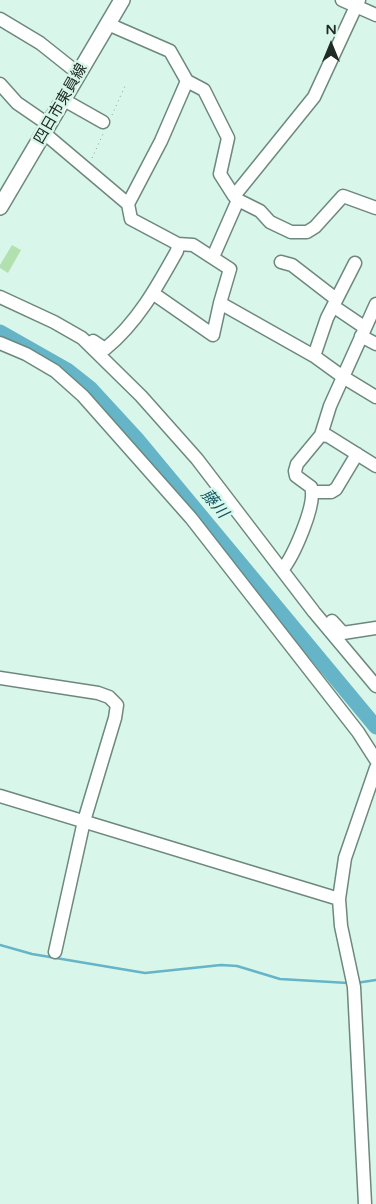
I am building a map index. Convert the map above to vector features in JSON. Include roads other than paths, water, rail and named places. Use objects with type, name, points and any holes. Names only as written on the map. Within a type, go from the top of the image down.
[{"type":"main road","name":"四日市東員線","points":[[0,207],[122,0]]},
{"type":"street","points":[[342,0],[357,3],[376,15]]},
{"type":"street","points":[[213,257],[236,198],[314,98],[357,3]]},
{"type":"street","points":[[0,19],[40,43],[79,74]]},
{"type":"street","points":[[108,24],[170,52],[187,82],[204,90],[228,138],[220,174],[236,198],[260,211],[270,222],[291,232],[307,232],[315,227],[343,196],[376,208]]},
{"type":"street","points":[[128,204],[161,141],[187,82]]},
{"type":"street","points":[[0,84],[17,103],[128,204],[131,219],[178,244],[193,245],[230,269],[213,335],[154,294]]},
{"type":"street","points":[[64,100],[103,122]]},
{"type":"street","points":[[105,349],[117,339],[154,294],[177,251],[178,244]]},
{"type":"street","points":[[281,262],[292,265],[335,302],[376,344]]},
{"type":"street","points":[[314,356],[335,302],[355,263]]},
{"type":"street","points":[[0,297],[54,322],[82,338],[141,396],[197,459],[314,612],[376,686]]},
{"type":"street","points":[[220,303],[314,356],[343,378],[376,397]]},
{"type":"street","points":[[282,570],[308,515],[312,492],[311,488],[296,476],[297,464],[321,435],[330,406],[376,304]]},
{"type":"street","points":[[82,338],[88,337],[105,349],[118,366],[119,376]]},
{"type":"street","points":[[0,344],[26,354],[55,371],[84,396],[191,518],[352,725],[376,760]]},
{"type":"street","points":[[321,435],[328,436],[376,466]]},
{"type":"street","points":[[312,492],[331,492],[336,490],[357,454]]},
{"type":"street","points":[[314,612],[321,609],[343,633],[376,628]]},
{"type":"street","points":[[361,668],[376,672]]},
{"type":"street","points":[[0,678],[98,693],[109,697],[117,705],[115,718],[84,821],[55,952]]},
{"type":"street","points":[[364,1204],[353,984],[341,926],[339,898],[345,858],[376,768]]},
{"type":"street","points":[[0,796],[339,898]]},
{"type":"waterway","name":"藤川","points":[[0,332],[67,370],[91,389],[137,439],[376,727]]},
{"type":"waterway","points":[[0,945],[32,954],[145,973],[221,965],[237,966],[280,979],[348,983]]},
{"type":"waterway","points":[[356,983],[376,980]]}]
